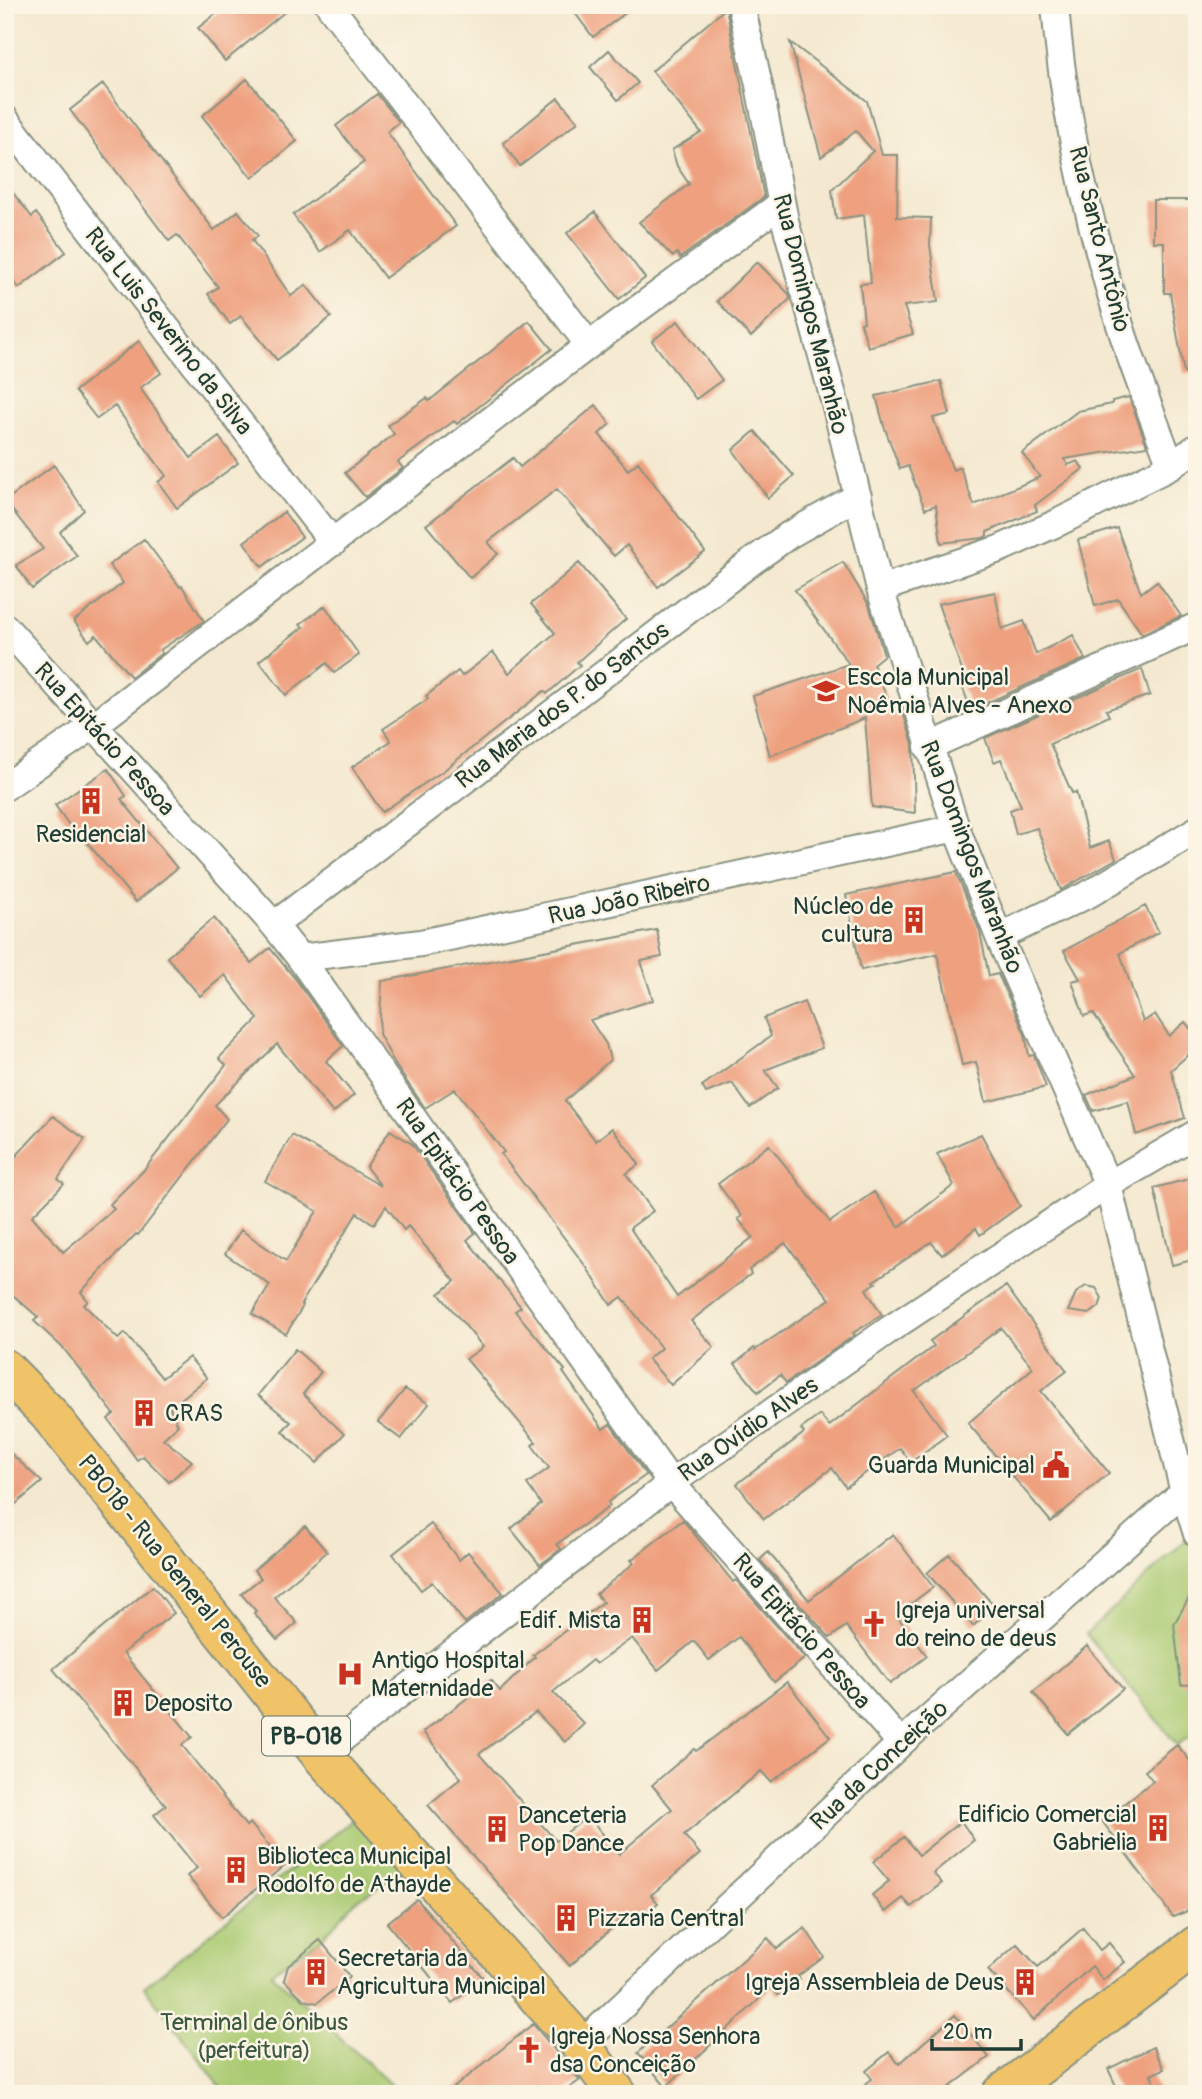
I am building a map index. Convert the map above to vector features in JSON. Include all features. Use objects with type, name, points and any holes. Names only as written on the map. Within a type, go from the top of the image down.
[{"type":"main road","name":"PB018 - Rua General Perouse","points":[[5,1369],[57,1423],[321,1755],[580,2045],[617,2094]]},
{"type":"main road","points":[[1002,2094],[1197,1945]]},
{"type":"street","points":[[329,5],[589,345]]},
{"type":"street","name":"Rua Domingos Maranhão","points":[[741,5],[781,204],[880,589],[909,677],[928,747],[956,828],[999,937],[1108,1185],[1190,1486],[1197,1534]]},
{"type":"street","name":"Rua Santo Antônio","points":[[1055,5],[1058,45],[1067,97],[1095,234],[1120,326],[1171,466]]},
{"type":"street","name":"Rua Luis Severino da Silva","points":[[5,119],[333,543]]},
{"type":"street","points":[[5,787],[93,726],[589,345],[781,204]]},
{"type":"street","points":[[880,589],[999,549],[1171,466],[1197,447]]},
{"type":"street","name":"Rua Maria dos P. do Santos","points":[[274,925],[754,560],[789,535],[858,496]]},
{"type":"street","points":[[928,747],[1197,626]]},
{"type":"street","name":"Rua Epitácio Pessoa","points":[[5,627],[274,925],[671,1483],[901,1743]]},
{"type":"street","name":"Rua João Ribeiro","points":[[300,958],[421,943],[956,828]]},
{"type":"street","points":[[999,937],[1089,894],[1197,830]]},
{"type":"street","name":"Rua Ovídio Alves","points":[[321,1755],[671,1483],[893,1327],[1108,1185],[1197,1133]]},
{"type":"street","name":"Rua da Conceição","points":[[580,2045],[901,1743],[1190,1486]]},
{"type":"green space","points":[[1191,1535],[1197,1560],[1197,1732],[1177,1745],[1086,1634]]},
{"type":"green space","name":"Terminal de ônibus (perfeitura)","points":[[358,1815],[405,1871],[357,1900],[320,1940],[271,1973],[391,2085],[380,2094],[226,2094],[144,1987]]},
{"type":"building","points":[[227,5],[293,5],[225,61],[198,28]]},
{"type":"building","points":[[569,5],[636,5],[593,37]]},
{"type":"building","points":[[726,8],[764,197],[680,258],[677,253],[673,257],[639,222],[689,184],[677,166],[672,150],[701,132],[652,71]]},
{"type":"building","points":[[790,42],[867,101],[882,155],[898,155],[897,217],[931,218],[930,245],[938,302],[904,306],[913,334],[868,347],[861,323],[864,322],[860,284],[871,283],[864,215],[836,219],[832,190],[873,151],[856,131],[821,157]]},
{"type":"building","points":[[609,50],[638,83],[618,100],[590,67]]},
{"type":"building","points":[[247,79],[297,141],[252,178],[202,116]]},
{"type":"building","points":[[103,84],[214,230],[238,211],[258,236],[252,240],[291,296],[306,285],[331,317],[277,360],[241,316],[230,324],[208,294],[218,287],[177,235],[169,241],[70,110]]},
{"type":"building","points":[[377,94],[399,122],[387,132],[456,226],[385,278],[350,230],[320,252],[293,215],[364,162],[336,126]]},
{"type":"building","points":[[558,98],[578,122],[520,166],[503,143]]},
{"type":"building","points":[[5,183],[32,217],[36,213],[66,252],[19,288],[5,270]]},
{"type":"building","points":[[1153,200],[1197,200],[1197,372],[1184,373],[1170,293],[1164,293],[1164,242],[1153,242]]},
{"type":"building","points":[[595,212],[645,278],[619,299],[567,233]]},
{"type":"building","points":[[757,262],[789,294],[790,299],[751,337],[717,301]]},
{"type":"building","points":[[529,321],[552,349],[457,424],[454,421],[398,462],[403,468],[365,497],[345,473],[394,434],[388,425],[427,398],[429,401]]},
{"type":"building","points":[[678,321],[722,380],[696,399],[652,341]]},
{"type":"building","points":[[139,341],[161,373],[140,388],[191,458],[219,437],[238,463],[177,508],[158,482],[166,476],[115,406],[97,419],[75,391]]},
{"type":"building","points":[[941,381],[950,414],[933,418],[953,470],[960,467],[974,505],[1040,477],[1022,453],[1078,411],[1112,404],[1112,401],[1129,397],[1147,446],[1064,459],[1068,465],[1078,461],[1083,469],[1035,505],[1037,511],[987,532],[987,536],[983,538],[941,543],[936,505],[925,509],[908,466],[900,469],[876,396]]},
{"type":"building","points":[[596,405],[610,424],[599,434],[628,470],[638,462],[705,552],[658,587],[627,545],[614,556],[557,489],[488,542],[498,554],[470,578],[426,525],[513,458],[520,467]]},
{"type":"building","points":[[755,431],[794,476],[768,498],[733,450]]},
{"type":"building","points":[[54,465],[84,510],[60,532],[77,556],[32,589],[16,565],[43,549],[5,501]]},
{"type":"building","points":[[284,512],[302,537],[262,567],[244,542]]},
{"type":"building","points":[[1117,528],[1141,593],[1157,581],[1181,616],[1142,634],[1118,599],[1095,606],[1078,540]]},
{"type":"building","points":[[144,539],[180,587],[182,586],[204,621],[160,650],[162,653],[131,677],[96,635],[89,641],[74,621],[123,583],[109,565]]},
{"type":"building","name":"Escola Municipal Noêmia Alves - Anexo","points":[[843,562],[869,605],[884,655],[873,664],[888,700],[900,703],[913,744],[915,813],[872,807],[865,718],[770,756],[753,696],[849,664],[795,590]]},
{"type":"building","points":[[579,563],[626,619],[577,662],[580,665],[547,694],[544,691],[443,771],[382,812],[352,767],[391,741],[383,729],[428,699],[426,696],[458,671],[462,676],[493,652],[509,673],[555,633],[531,604]]},
{"type":"building","points":[[995,592],[1002,629],[1024,621],[1036,654],[1073,635],[1085,659],[971,710],[962,686],[967,684],[938,604]]},
{"type":"building","points":[[325,606],[359,655],[334,673],[327,663],[286,695],[259,661],[303,627],[300,624]]},
{"type":"building","points":[[1142,669],[1150,695],[1106,710],[1109,716],[1050,744],[1072,793],[1076,792],[1090,848],[1109,841],[1116,859],[1061,890],[1037,828],[1016,834],[1010,810],[1021,806],[1001,759],[994,762],[985,738]]},
{"type":"building","points":[[108,769],[126,796],[121,799],[177,868],[136,902],[77,830],[74,832],[55,805]]},
{"type":"building","points":[[956,872],[980,932],[989,976],[998,974],[1025,1034],[1029,1056],[1034,1055],[1046,1087],[986,1102],[976,1062],[962,1065],[937,954],[861,970],[846,895]]},
{"type":"building","points":[[1145,906],[1159,932],[1120,953],[1143,1022],[1155,1014],[1169,1036],[1185,1022],[1197,1036],[1197,1047],[1171,1070],[1185,1118],[1136,1135],[1128,1101],[1093,1111],[1086,1095],[1135,1075],[1093,1013],[1084,1016],[1072,981],[1080,979],[1064,951]]},
{"type":"building","points":[[214,918],[251,963],[270,948],[297,981],[343,1046],[326,1061],[354,1095],[333,1113],[277,1044],[215,1105],[227,1119],[138,1235],[136,1234],[81,1292],[88,1301],[84,1305],[118,1339],[125,1333],[162,1378],[189,1357],[207,1378],[170,1408],[178,1425],[163,1439],[192,1461],[169,1482],[143,1456],[137,1460],[108,1419],[114,1414],[64,1349],[34,1321],[38,1317],[5,1288],[5,1168],[53,1116],[85,1139],[58,1179],[64,1184],[32,1216],[63,1252],[114,1209],[110,1204],[143,1171],[226,1065],[219,1058],[258,1019],[225,975],[200,996],[167,957]]},
{"type":"building","points":[[657,930],[662,957],[641,961],[653,1000],[590,1020],[606,1044],[610,1060],[565,1101],[596,1141],[612,1128],[639,1164],[626,1174],[653,1211],[630,1228],[677,1297],[753,1237],[738,1219],[742,1216],[718,1184],[769,1145],[830,1222],[874,1192],[899,1227],[954,1185],[937,1154],[981,1134],[1020,1206],[980,1235],[976,1228],[942,1255],[931,1242],[874,1281],[876,1283],[866,1289],[882,1315],[786,1383],[780,1375],[758,1392],[735,1364],[754,1348],[755,1350],[830,1299],[785,1243],[749,1270],[751,1274],[691,1321],[714,1347],[671,1385],[648,1359],[661,1348],[622,1297],[611,1305],[587,1268],[501,1154],[504,1152],[455,1089],[425,1108],[396,1066],[379,1034],[382,981]]},
{"type":"building","points":[[804,1002],[822,1048],[765,1070],[778,1088],[750,1108],[732,1083],[706,1093],[702,1086],[771,1036],[764,1018]]},
{"type":"building","points":[[390,1130],[412,1144],[475,1233],[467,1240],[521,1307],[515,1311],[565,1370],[563,1372],[603,1429],[610,1424],[646,1475],[608,1502],[610,1506],[557,1544],[561,1549],[540,1565],[511,1529],[541,1504],[527,1484],[549,1468],[532,1445],[536,1442],[466,1359],[483,1347],[439,1294],[455,1281],[408,1226],[404,1230],[386,1206],[374,1224],[357,1213],[301,1304],[303,1306],[286,1334],[252,1314],[270,1285],[225,1254],[241,1230],[286,1261],[317,1211],[265,1181],[292,1135],[381,1186],[366,1167]]},
{"type":"building","points":[[1197,1177],[1197,1259],[1172,1265],[1154,1188]]},
{"type":"building","points":[[1006,1286],[1067,1371],[1041,1391],[1109,1473],[1051,1522],[968,1423],[1033,1368],[1001,1328],[914,1391],[947,1435],[911,1462],[900,1448],[846,1487],[832,1468],[764,1519],[737,1484],[804,1433],[801,1429],[820,1415],[829,1426],[934,1346],[930,1341]]},
{"type":"building","points":[[1086,1286],[1096,1288],[1102,1298],[1099,1307],[1089,1314],[1068,1311],[1076,1293]]},
{"type":"building","points":[[295,1349],[321,1372],[303,1394],[344,1434],[317,1463],[282,1431],[291,1422],[258,1395]]},
{"type":"building","points":[[405,1389],[429,1404],[401,1439],[378,1422]]},
{"type":"building","points":[[5,1448],[42,1482],[5,1513]]},
{"type":"building","points":[[683,1520],[733,1582],[736,1580],[805,1658],[774,1682],[739,1637],[709,1660],[694,1641],[658,1670],[632,1638],[596,1664],[592,1660],[553,1692],[584,1724],[565,1742],[536,1712],[479,1754],[556,1841],[588,1816],[619,1854],[672,1809],[652,1785],[694,1749],[696,1751],[787,1682],[830,1737],[771,1782],[761,1771],[684,1835],[700,1854],[651,1895],[658,1903],[632,1924],[625,1916],[570,1966],[428,1805],[461,1778],[423,1732],[491,1680],[500,1691],[535,1657],[533,1655],[603,1602],[596,1594],[634,1563],[631,1560]]},
{"type":"building","points":[[431,1524],[459,1560],[468,1552],[503,1593],[465,1623],[432,1582],[421,1590],[393,1554]]},
{"type":"building","points":[[305,1526],[327,1552],[274,1597],[297,1623],[277,1640],[241,1594],[261,1578],[254,1570]]},
{"type":"building","points":[[893,1534],[933,1587],[896,1615],[927,1656],[890,1684],[846,1626],[830,1638],[760,1560],[768,1552],[809,1600]]},
{"type":"building","points":[[949,1554],[995,1607],[973,1626],[927,1573]]},
{"type":"building","points":[[1197,1584],[1197,1684],[1181,1685],[1174,1624]]},
{"type":"building","points":[[153,1586],[174,1613],[123,1653],[192,1737],[182,1745],[246,1826],[250,1823],[285,1865],[222,1917],[187,1876],[197,1868],[154,1815],[166,1805],[53,1669]]},
{"type":"building","points":[[1087,1646],[1123,1689],[1068,1734],[1033,1692]]},
{"type":"building","points":[[1177,1745],[1197,1769],[1197,1907],[1173,1917],[1102,1821],[1153,1781],[1145,1771]]},
{"type":"building","points":[[961,1821],[974,1840],[933,1873],[942,1883],[911,1907],[903,1898],[885,1912],[872,1895],[889,1881],[873,1862],[904,1837],[919,1855]]},
{"type":"building","points":[[417,1899],[484,1979],[452,2003],[387,1923]]},
{"type":"building","points":[[805,1928],[824,1957],[778,1995],[772,1987],[666,2087],[638,2053],[768,1938],[777,1949]]},
{"type":"building","points":[[1083,1928],[1100,1950],[1109,1943],[1125,1962],[1103,1980],[1092,1966],[1034,2020],[988,1970],[1017,1944],[1038,1967]]},
{"type":"building","name":"Secretaria da Agricultura Municipal","points":[[320,1940],[350,1977],[317,2003],[304,2000],[284,1980],[288,1966]]},
{"type":"building","points":[[955,2015],[989,2057],[941,2094],[852,2094],[872,2079],[866,2071],[889,2052],[899,2064]]},
{"type":"building","name":"Igreja Nossa Senhora dsa Conceição","points":[[533,2024],[580,2080],[561,2094],[446,2094]]},
{"type":"building","points":[[1153,2047],[1164,2069],[1151,2075],[1160,2094],[1120,2094],[1108,2069]]},
{"type":"place","name":"Escola Municipal Noêmia Alves - Anexo","points":[[826,691]]},
{"type":"place","name":"Residencial","points":[[91,801]]},
{"type":"place","name":"Núcleo de cultura","points":[[914,920]]},
{"type":"place","name":"CRAS","points":[[144,1413]]},
{"type":"place","name":"Guarda Municipal","points":[[1056,1465]]},
{"type":"place","name":"Edif. Mista","points":[[642,1620]]},
{"type":"place","name":"Igreja universal do reino de deus","points":[[874,1624]]},
{"type":"place","name":"Antigo Hospital Maternidade","points":[[350,1674]]},
{"type":"place","name":"Deposito","points":[[123,1703]]},
{"type":"place","name":"Edificio Comercial Gabrielia","points":[[1158,1828]]},
{"type":"place","name":"Danceteria Pop Dance","points":[[497,1829]]},
{"type":"place","name":"Biblioteca Municipal Rodolfo de Athayde","points":[[236,1870]]},
{"type":"place","name":"Pizzaria Central","points":[[566,1918]]},
{"type":"place","name":"Secretaria da Agricultura Municipal","points":[[316,1972]]},
{"type":"place","name":"Igreja Assembleia de Deus","points":[[1025,1982]]},
{"type":"place","name":"Igreja Nossa Senhora dsa Conceição","points":[[529,2050]]}]
